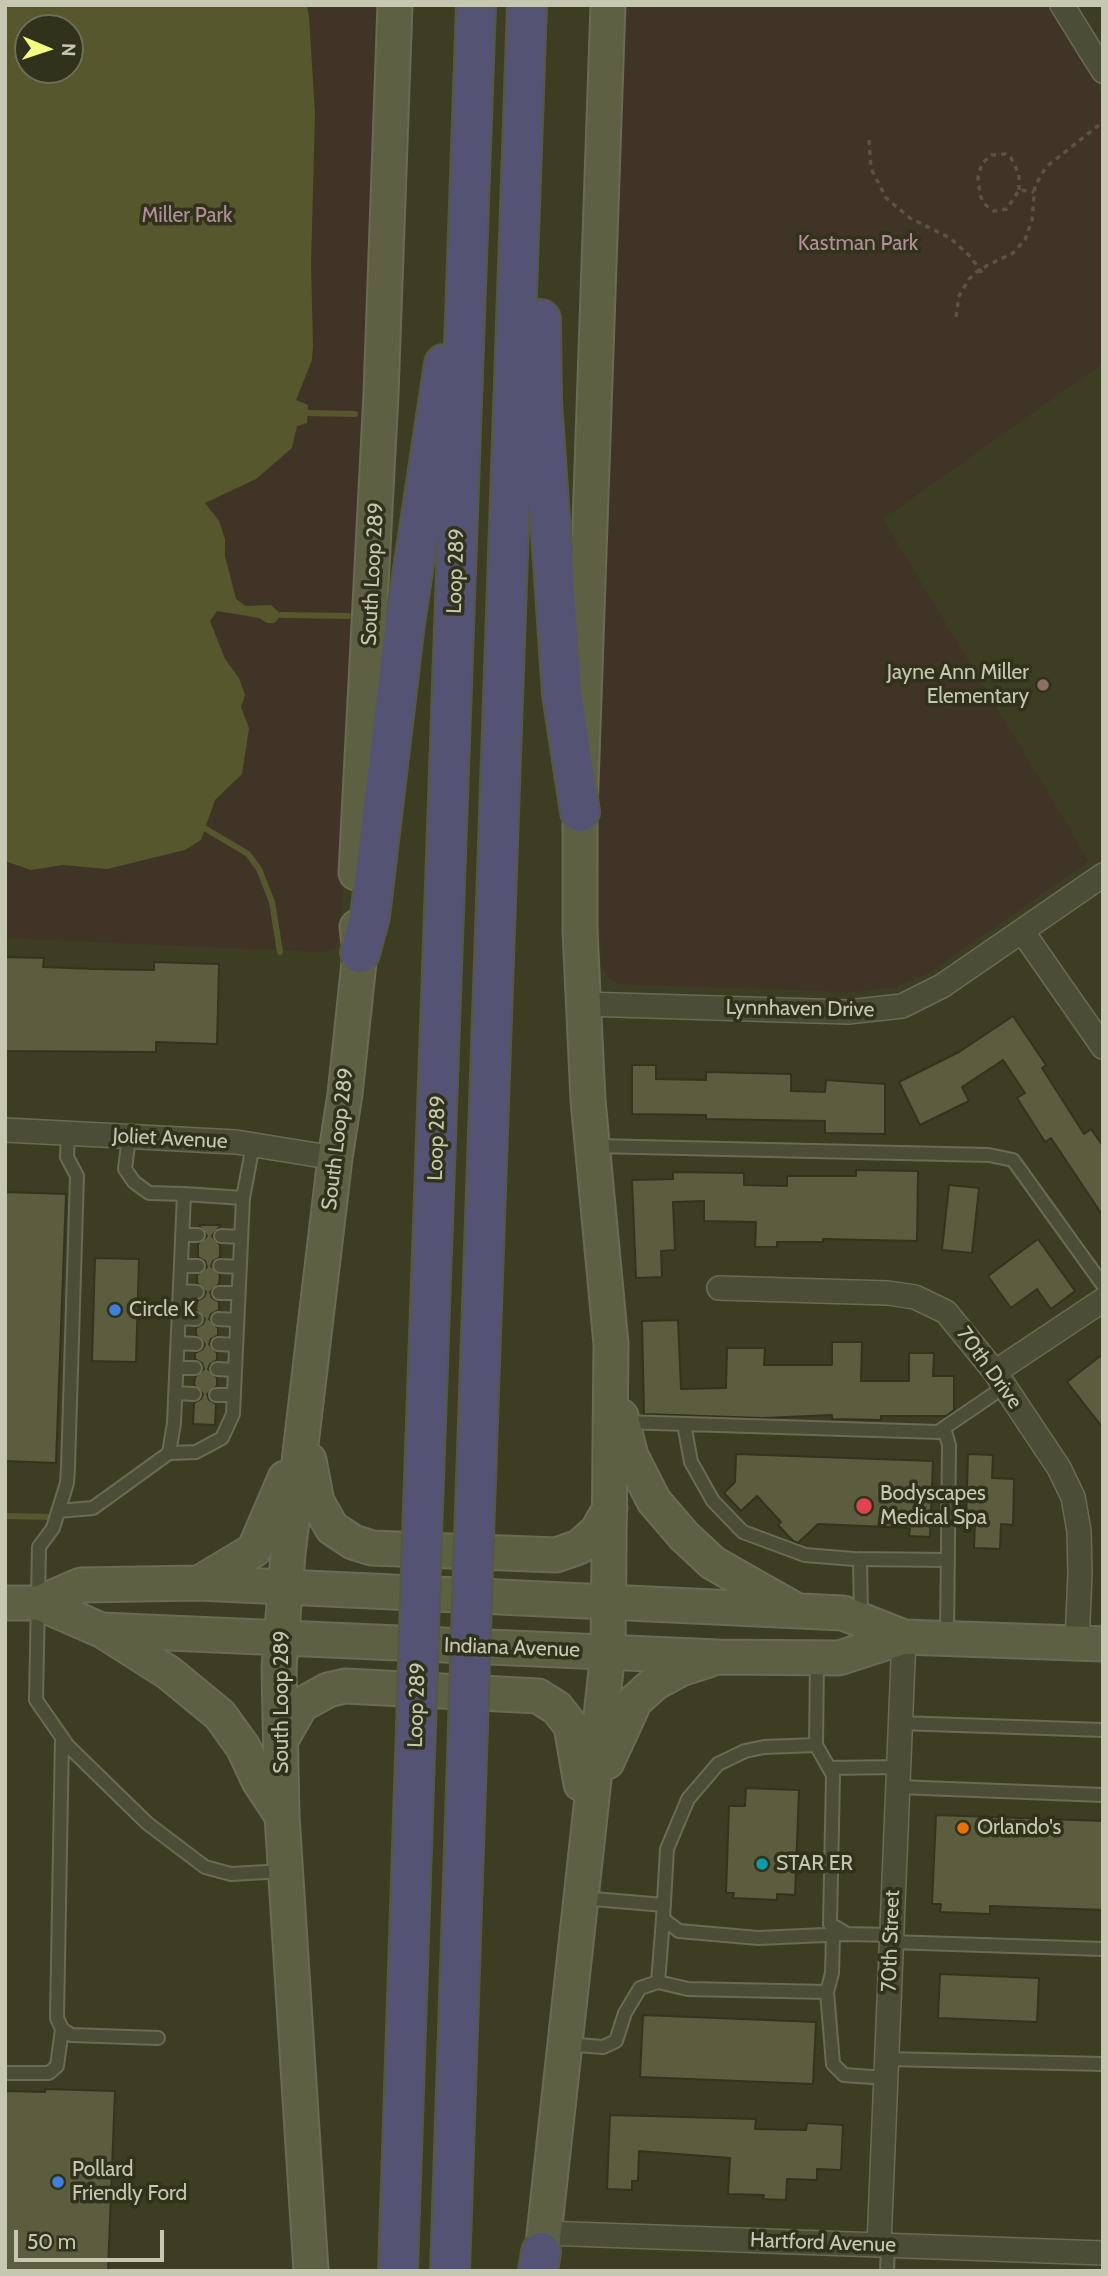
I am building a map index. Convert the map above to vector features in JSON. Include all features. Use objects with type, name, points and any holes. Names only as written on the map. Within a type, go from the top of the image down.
[{"type":"highway","name":"Loop 289","points":[[398,2271],[476,5]]},
{"type":"highway","points":[[529,5],[542,402],[562,694],[580,812]]},
{"type":"highway","points":[[450,2271],[529,5]]},
{"type":"highway","points":[[360,953],[372,902],[405,623],[438,400],[469,224]]},
{"type":"main road","name":"South Loop 289","points":[[311,2271],[282,1816],[281,1638],[360,953],[354,897],[361,828],[381,407],[395,5]]},
{"type":"main road","points":[[608,5],[580,812],[583,1004],[592,1146],[611,1344],[622,1422],[631,1456],[654,1501],[684,1536],[713,1563],[799,1612]]},
{"type":"main road","points":[[541,2257],[608,1651],[611,1344]]},
{"type":"main road","points":[[303,1434],[317,1502],[332,1528],[353,1542],[372,1548],[556,1555],[579,1547],[597,1531],[610,1508]]},
{"type":"main road","points":[[199,1583],[254,1550],[303,1434]]},
{"type":"main road","name":"Indiana Avenue","points":[[39,1603],[81,1585],[199,1583],[843,1614],[904,1637],[1090,1644]]},
{"type":"main road","name":"Indiana Avenue","points":[[5,1602],[39,1603],[101,1630],[718,1657],[839,1658],[904,1637]]},
{"type":"main road","points":[[101,1630],[169,1673],[220,1715],[243,1747],[259,1781],[282,1816]]},
{"type":"main road","points":[[587,1824],[600,1778],[635,1701],[655,1683],[681,1669],[718,1657]]},
{"type":"main road","points":[[280,1741],[301,1704],[328,1690],[345,1686],[538,1696],[557,1708],[571,1726],[587,1824]]},
{"type":"street","points":[[1062,5],[1103,71]]},
{"type":"street","name":"Lynnhaven Drive","points":[[583,1004],[848,1012],[884,1010],[921,998],[1103,875]]},
{"type":"street","points":[[1021,931],[1103,1047]]},
{"type":"street","name":"Joliet Avenue","points":[[5,1130],[253,1145],[335,1158]]},
{"type":"street","name":"70th Drive","points":[[719,1288],[888,1293],[915,1297],[946,1312],[1000,1379],[1059,1468],[1073,1497],[1090,1644]]},
{"type":"street","points":[[1000,1379],[1103,1300]]},
{"type":"street","name":"70th Street","points":[[883,2245],[886,2069],[904,1637]]},
{"type":"street","name":"Hartford Avenue","points":[[541,2257],[883,2245],[1103,2253]]},
{"type":"lane","points":[[68,1133],[67,1157],[76,1176],[68,1467],[67,1482],[52,1528],[39,1547],[36,1700],[68,1746],[147,1823],[205,1867],[232,1874],[286,1871]]},
{"type":"lane","points":[[129,1137],[125,1169],[134,1182],[149,1193],[243,1198]]},
{"type":"lane","points":[[58,1511],[93,1508],[169,1453],[196,1452],[222,1438],[233,1414],[243,1198],[253,1145]]},
{"type":"lane","points":[[592,1146],[989,1154],[1013,1160],[1103,1285]]},
{"type":"lane","points":[[169,1453],[176,1393],[184,1194]]},
{"type":"lane","points":[[182,1235],[198,1235]]},
{"type":"lane","points":[[220,1236],[241,1237]]},
{"type":"lane","points":[[181,1266],[198,1266]]},
{"type":"lane","points":[[220,1266],[240,1267]]},
{"type":"lane","points":[[180,1291],[197,1292]]},
{"type":"lane","points":[[219,1293],[238,1293]]},
{"type":"lane","points":[[179,1318],[196,1319]]},
{"type":"lane","points":[[218,1319],[237,1320]]},
{"type":"lane","points":[[178,1343],[196,1343]]},
{"type":"lane","points":[[218,1344],[236,1345]]},
{"type":"lane","points":[[177,1368],[195,1368]]},
{"type":"lane","points":[[217,1369],[235,1370]]},
{"type":"lane","points":[[622,1422],[938,1432],[1000,1379]]},
{"type":"lane","points":[[176,1393],[194,1394]]},
{"type":"lane","points":[[216,1395],[233,1395]]},
{"type":"lane","points":[[684,1424],[691,1462],[713,1501],[743,1532],[805,1555],[859,1559],[948,1560]]},
{"type":"lane","points":[[944,1428],[949,1444],[947,1639]]},
{"type":"lane","points":[[859,1559],[861,1620]]},
{"type":"lane","points":[[817,1658],[816,1745],[833,1775],[830,1924],[840,1934]]},
{"type":"lane","points":[[900,1723],[1103,1730]]},
{"type":"lane","points":[[62,1737],[57,2018],[62,2029],[71,2035],[158,2038]]},
{"type":"lane","points":[[658,1982],[667,1849],[688,1800],[718,1764],[745,1751],[764,1747],[816,1745]]},
{"type":"lane","points":[[829,1768],[898,1777],[1103,1795]]},
{"type":"lane","points":[[579,1897],[664,1905]]},
{"type":"lane","points":[[663,1919],[679,1931],[758,1938],[840,1934],[1103,1949]]},
{"type":"lane","points":[[840,1934],[827,1992],[834,2064],[844,2075],[886,2069],[1103,2064]]},
{"type":"lane","points":[[563,2044],[603,2047],[616,2041],[625,2013],[640,1988],[658,1982],[688,1989],[827,1992]]},
{"type":"lane","points":[[5,2073],[48,2073],[57,2066],[62,2029]]},
{"type":"lane","points":[[883,2245],[887,2271]]},
{"type":"path","points":[[956,317],[962,288],[980,270],[1013,253],[1025,240],[1032,220],[1034,192],[1040,176],[1053,159],[1103,122]]},
{"type":"path","points":[[869,140],[874,178],[892,206],[950,238],[984,276]]},
{"type":"path","points":[[1005,154],[1011,158],[1018,174],[1019,190],[1007,209],[1001,212],[988,208],[980,194],[978,177],[982,163],[992,155],[1005,154]]},
{"type":"path","points":[[1019,190],[1034,192]]},
{"type":"green space","name":"Miller Park","points":[[5,5],[376,5],[348,827],[338,947],[325,952],[5,938]]},
{"type":"green space","name":"Kastman Park","points":[[626,5],[1046,5],[1103,96],[1103,363],[883,519],[1089,861],[929,973],[895,987],[854,992],[617,984],[607,976],[601,965],[599,807]]},
{"type":"shaded area","name":"Miller Park","points":[[5,5],[307,5],[315,113],[311,265],[313,346],[312,360],[296,400],[308,405],[307,423],[297,426],[292,448],[256,479],[205,503],[219,521],[225,539],[225,556],[236,599],[246,606],[271,605],[282,615],[274,623],[267,623],[259,618],[217,611],[210,621],[225,659],[239,678],[245,695],[241,707],[249,728],[242,774],[215,800],[201,840],[185,850],[107,869],[63,865],[31,870],[5,861]]},
{"type":"building","points":[[5,957],[44,958],[43,967],[94,969],[154,970],[154,962],[219,964],[217,1044],[156,1042],[156,1052],[5,1051]]},
{"type":"building","points":[[1013,1016],[1046,1065],[1042,1068],[1084,1134],[1091,1129],[1103,1146],[1103,1216],[1051,1138],[1045,1142],[1017,1098],[1025,1093],[1003,1060],[962,1087],[969,1101],[920,1125],[899,1082],[959,1052]]},
{"type":"building","points":[[632,1065],[656,1065],[656,1079],[706,1080],[706,1072],[791,1074],[791,1091],[825,1092],[826,1080],[885,1084],[885,1134],[825,1133],[825,1121],[706,1119],[706,1115],[632,1114]]},
{"type":"building","points":[[856,1170],[918,1171],[917,1241],[823,1239],[823,1242],[777,1242],[777,1247],[755,1247],[756,1222],[704,1221],[704,1201],[673,1202],[675,1250],[661,1251],[662,1277],[636,1278],[632,1180],[673,1179],[673,1172],[744,1173],[744,1185],[787,1186],[787,1176],[856,1176]]},
{"type":"building","points":[[949,1185],[979,1188],[972,1253],[942,1250]]},
{"type":"building","points":[[5,1192],[66,1194],[56,1463],[5,1461]]},
{"type":"building","name":"Circle K","points":[[199,1225],[221,1225],[212,1236],[220,1245],[220,1257],[213,1261],[211,1266],[220,1275],[219,1284],[210,1292],[212,1298],[219,1302],[219,1310],[211,1314],[209,1319],[218,1328],[218,1335],[211,1339],[209,1344],[217,1353],[217,1360],[210,1364],[208,1369],[217,1378],[217,1386],[207,1394],[209,1400],[216,1404],[215,1425],[193,1424],[194,1403],[201,1399],[203,1394],[194,1385],[195,1377],[204,1369],[202,1363],[195,1359],[195,1353],[203,1349],[205,1344],[196,1335],[196,1328],[203,1324],[205,1319],[196,1310],[197,1301],[204,1297],[206,1292],[197,1283],[197,1275],[207,1267],[205,1261],[198,1257],[198,1244],[207,1236]]},
{"type":"building","points":[[1038,1239],[1075,1291],[1051,1309],[1037,1289],[1011,1308],[988,1276]]},
{"type":"building","name":"Circle K","points":[[95,1258],[139,1259],[136,1362],[92,1361]]},
{"type":"building","points":[[678,1320],[681,1389],[726,1388],[727,1348],[765,1348],[764,1365],[832,1365],[832,1342],[862,1342],[861,1381],[909,1381],[909,1353],[934,1353],[933,1376],[954,1376],[954,1410],[946,1416],[881,1416],[881,1420],[832,1419],[832,1415],[763,1418],[644,1414],[642,1321]]},
{"type":"building","points":[[1103,1354],[1103,1428],[1067,1382]]},
{"type":"building","name":"Bodyscapes Medical Spa","points":[[736,1454],[933,1461],[930,1537],[909,1536],[910,1528],[818,1524],[798,1543],[793,1541],[778,1525],[781,1522],[757,1496],[741,1511],[724,1493],[735,1482]]},
{"type":"building","points":[[968,1454],[993,1455],[992,1478],[1014,1479],[1013,1525],[1001,1524],[1000,1549],[974,1548],[975,1522],[966,1522]]},
{"type":"building","name":"STAR ER","points":[[746,1788],[799,1790],[795,1895],[777,1894],[777,1900],[733,1898],[734,1893],[726,1893],[729,1806],[745,1806]]},
{"type":"building","points":[[936,1815],[1103,1821],[1103,1910],[990,1906],[990,1914],[940,1912],[941,1904],[932,1904]]},
{"type":"building","points":[[940,1974],[1039,1978],[1037,2022],[938,2018]]},
{"type":"building","points":[[643,2015],[816,2022],[813,2084],[640,2077]]},
{"type":"building","name":"Pollard Friendly Ford","points":[[45,2089],[115,2091],[108,2271],[5,2271],[5,2091],[45,2092]]},
{"type":"building","points":[[610,2115],[756,2119],[755,2129],[806,2130],[807,2123],[843,2125],[841,2170],[817,2169],[817,2180],[787,2179],[786,2200],[763,2199],[764,2195],[728,2194],[730,2158],[639,2151],[638,2181],[632,2181],[632,2190],[607,2189]]},
{"type":"waterway","points":[[307,413],[355,414]]},
{"type":"waterway","points":[[282,615],[348,616]]},
{"type":"waterway","points":[[206,829],[248,854],[259,869],[272,902],[280,952]]},
{"type":"waterway","points":[[5,1516],[53,1517]]},
{"type":"place","name":"Jayne Ann Miller Elementary","points":[[1043,685]]},
{"type":"place","name":"Circle K","points":[[115,1310]]},
{"type":"place","name":"Bodyscapes Medical Spa","points":[[864,1506]]},
{"type":"place","name":"Orlando's","points":[[963,1828]]},
{"type":"place","name":"STAR ER","points":[[762,1864]]},
{"type":"place","name":"Pollard Friendly Ford","points":[[58,2182]]}]
